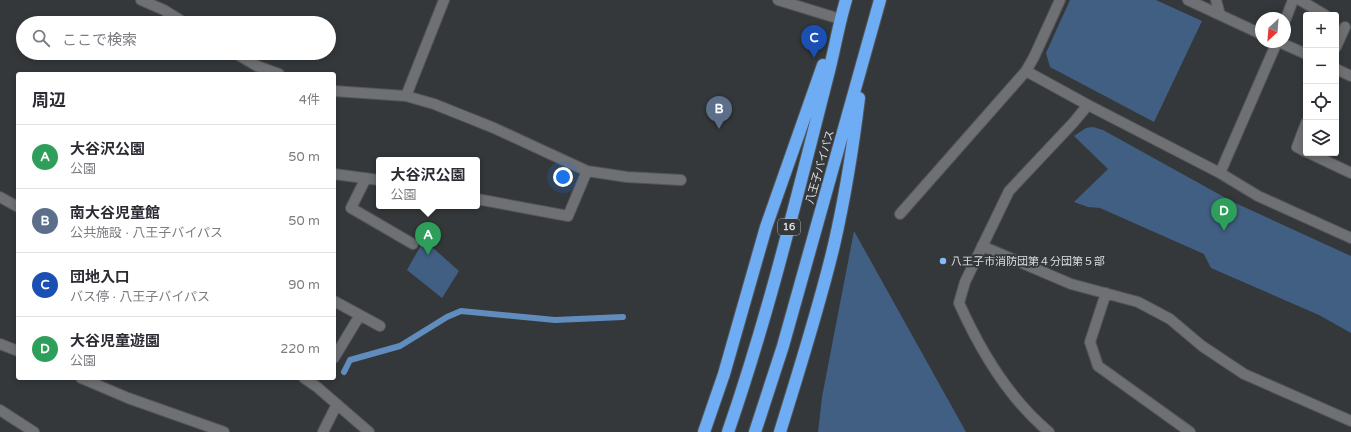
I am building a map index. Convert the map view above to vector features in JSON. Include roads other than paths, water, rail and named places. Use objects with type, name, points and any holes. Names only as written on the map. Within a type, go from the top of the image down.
[{"type":"highway","name":"八王子バイパス","points":[[728,432],[746,378],[784,246],[846,0]]},
{"type":"highway","name":"八王子バイパス","points":[[755,432],[783,346],[880,0]]},
{"type":"highway","points":[[704,432],[724,374],[766,227],[840,19]]},
{"type":"highway","name":"16","points":[[780,432],[808,344],[834,244],[854,140],[865,57]]},
{"type":"street","points":[[141,0],[174,16]]},
{"type":"street","points":[[406,96],[444,0]]},
{"type":"street","points":[[778,0],[840,19]]},
{"type":"street","points":[[900,214],[1026,71],[1060,0]]},
{"type":"street","points":[[1188,0],[1255,31]]},
{"type":"street","points":[[1216,0],[1220,15]]},
{"type":"street","points":[[1288,12],[1293,0]]},
{"type":"street","points":[[1300,0],[1320,12]]},
{"type":"street","points":[[1339,39],[1344,26]]},
{"type":"street","points":[[1220,173],[1275,48]]},
{"type":"street","points":[[1291,48],[1303,53]]},
{"type":"street","points":[[247,60],[257,66],[274,72]]},
{"type":"street","points":[[1339,70],[1351,76]]},
{"type":"street","points":[[1026,71],[1088,105],[1220,173],[1258,196],[1351,238]]},
{"type":"street","points":[[336,91],[406,96],[434,104],[494,128],[588,171],[627,177],[681,180]]},
{"type":"street","points":[[1049,432],[1011,392],[993,367],[972,333],[959,303],[965,282],[1009,191],[1088,105]]},
{"type":"street","points":[[1303,131],[1297,147],[1303,150]]},
{"type":"street","points":[[1315,156],[1351,173]]},
{"type":"street","points":[[480,200],[568,216],[588,171]]},
{"type":"street","points":[[336,174],[376,180]]},
{"type":"street","points":[[366,178],[351,208],[413,244]]},
{"type":"street","points":[[0,197],[16,206]]},
{"type":"street","points":[[982,246],[1071,284],[1138,302],[1170,319],[1202,346],[1244,374],[1351,421]]},
{"type":"street","points":[[1106,293],[1090,342],[1098,366],[1190,432]]},
{"type":"street","points":[[336,302],[380,326]]},
{"type":"street","points":[[336,355],[360,315]]},
{"type":"street","points":[[0,344],[16,350]]},
{"type":"street","points":[[86,380],[128,398],[224,432]]},
{"type":"street","points":[[319,382],[337,404],[369,432]]},
{"type":"street","points":[[323,432],[337,404]]},
{"type":"street","points":[[0,410],[34,432]]},
{"type":"waterway","points":[[344,372],[350,360],[400,346],[447,317],[461,311],[555,320],[623,317]]},
{"type":"place","name":"団地入口","points":[[814,58]]},
{"type":"place","name":"南大谷児童館","points":[[719,129]]},
{"type":"place","name":"大谷児童遊園","points":[[1224,231]]},
{"type":"place","name":"大谷沢公園","points":[[428,255]]},
{"type":"place","name":"八王子市消防団第４分団第５部","points":[[943,261]]}]
